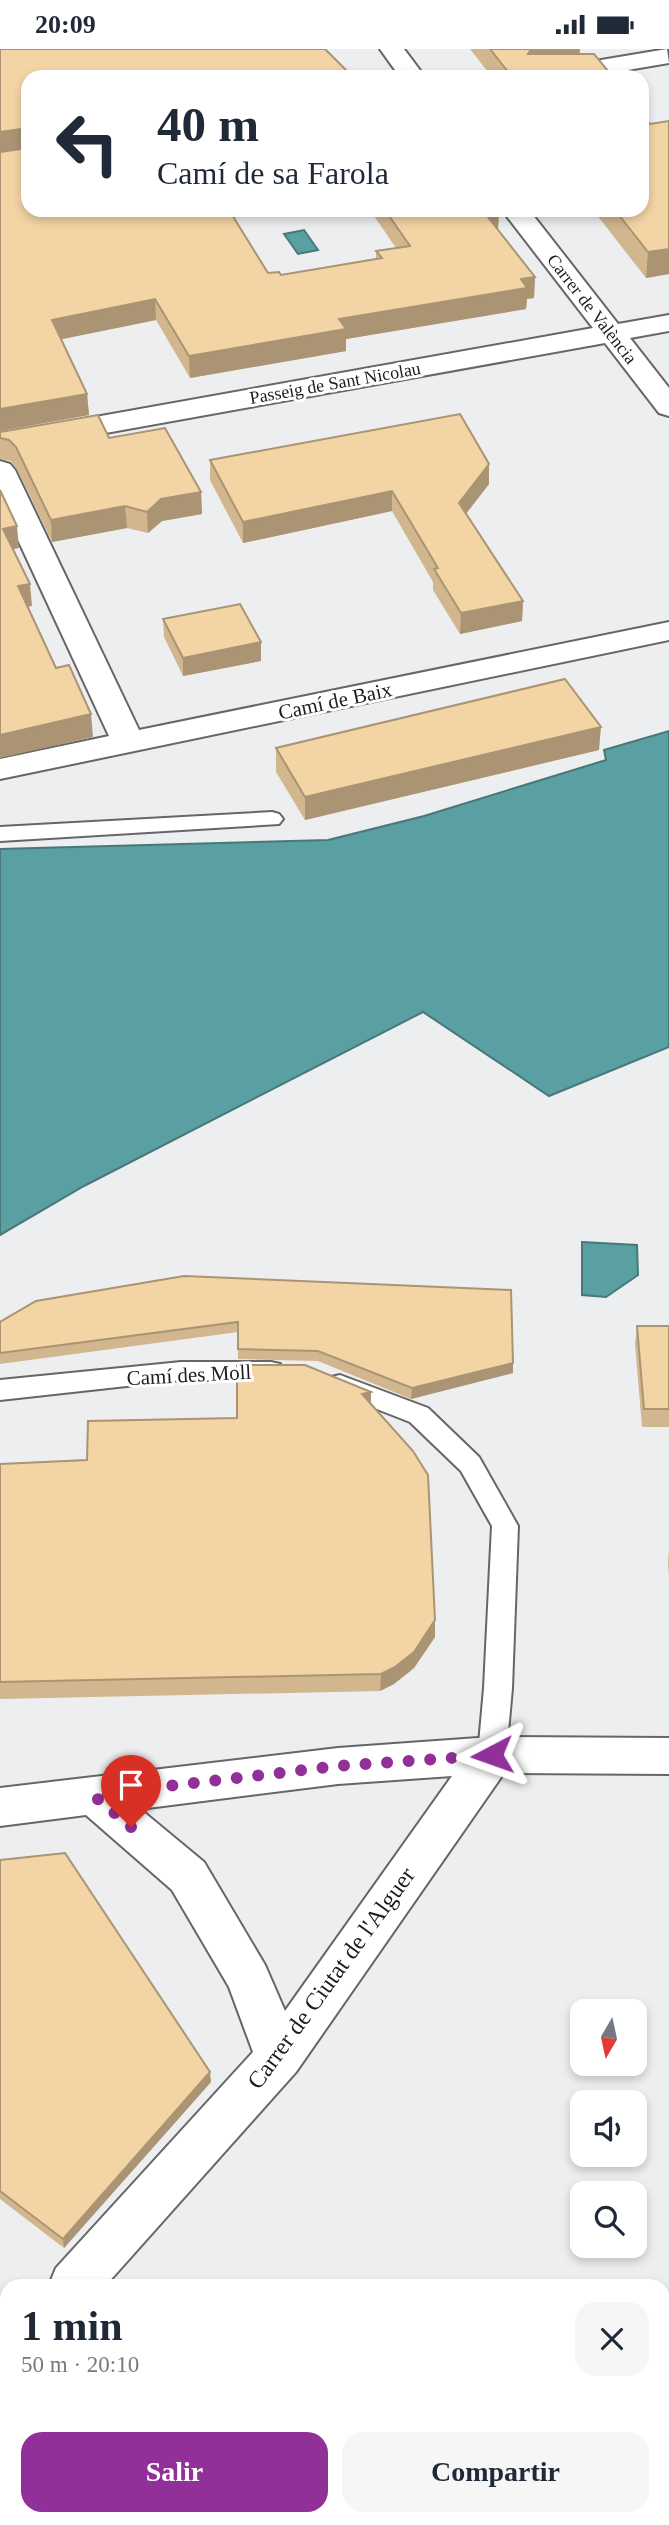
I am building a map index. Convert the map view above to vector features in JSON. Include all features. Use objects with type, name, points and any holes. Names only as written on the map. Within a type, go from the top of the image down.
[{"type":"street","points":[[392,49],[408,70]]},
{"type":"street","points":[[586,70],[669,57]]},
{"type":"street","name":"Carrer de València","points":[[520,217],[669,407]]},
{"type":"street","name":"Passeig de Sant Nicolau","points":[[0,443],[669,323]]},
{"type":"street","points":[[0,470],[129,744]]},
{"type":"street","name":"Camí de Baix","points":[[0,769],[669,631]]},
{"type":"street","points":[[0,1807],[338,1766],[492,1755],[669,1756]]},
{"type":"street","name":"Carrer de Ciutat de l'Alguer","points":[[79,2279],[279,2057],[492,1755]]},
{"type":"street","points":[[93,1795],[188,1876],[249,1979],[279,2057]]},
{"type":"lane","points":[[0,834],[272,819]]},
{"type":"lane","name":"Camí des Moll","points":[[0,1390],[181,1371],[308,1374],[419,1415],[470,1464],[505,1526],[498,1688],[492,1755]]},
{"type":"water","points":[[304,230],[318,250],[298,254],[284,234]]},
{"type":"water","points":[[669,731],[669,1047],[549,1096],[423,1012],[84,1186],[0,1235],[0,849],[328,840],[424,816],[606,760],[604,750]]},
{"type":"water","points":[[582,1242],[637,1245],[638,1275],[606,1297],[582,1295]]},
{"type":"building","points":[[0,49],[325,49],[346,70],[21,70],[21,129],[0,132]]},
{"type":"building","points":[[490,49],[531,49],[528,54],[594,54],[607,70],[506,70]]},
{"type":"building","points":[[669,121],[669,249],[648,252],[620,217],[649,217],[649,123]]},
{"type":"building","points":[[21,149],[21,217],[233,217],[268,273],[279,272],[281,275],[382,258],[376,251],[410,246],[390,217],[488,217],[535,277],[521,279],[527,288],[339,319],[346,329],[189,356],[155,299],[52,320],[87,394],[0,409],[0,152]]},
{"type":"building","points":[[460,414],[489,464],[459,503],[523,601],[461,613],[434,569],[438,568],[392,491],[243,522],[210,460]]},
{"type":"building","points":[[98,415],[109,438],[165,428],[201,492],[161,499],[147,512],[125,506],[51,520],[16,447],[9,440],[0,438],[0,432]]},
{"type":"building","points":[[0,490],[17,526],[3,529],[30,584],[18,586],[56,668],[69,665],[91,714],[0,735]]},
{"type":"building","points":[[240,604],[261,642],[183,658],[163,619]]},
{"type":"building","points":[[565,679],[601,727],[305,797],[276,748]]},
{"type":"building","points":[[184,1276],[511,1290],[513,1363],[412,1388],[318,1351],[238,1349],[238,1322],[0,1353],[0,1322],[36,1301]]},
{"type":"building","points":[[637,1326],[669,1326],[669,1409],[644,1409]]},
{"type":"building","points":[[237,1365],[305,1365],[371,1392],[362,1394],[413,1451],[428,1475],[435,1620],[414,1652],[381,1674],[0,1682],[0,1464],[87,1460],[88,1421],[237,1418]]},
{"type":"building","points":[[65,1853],[210,2072],[63,2239],[0,2191],[0,1860]]},
{"type":"route","points":[[131,1827],[93,1795],[338,1766],[492,1755]]}]
